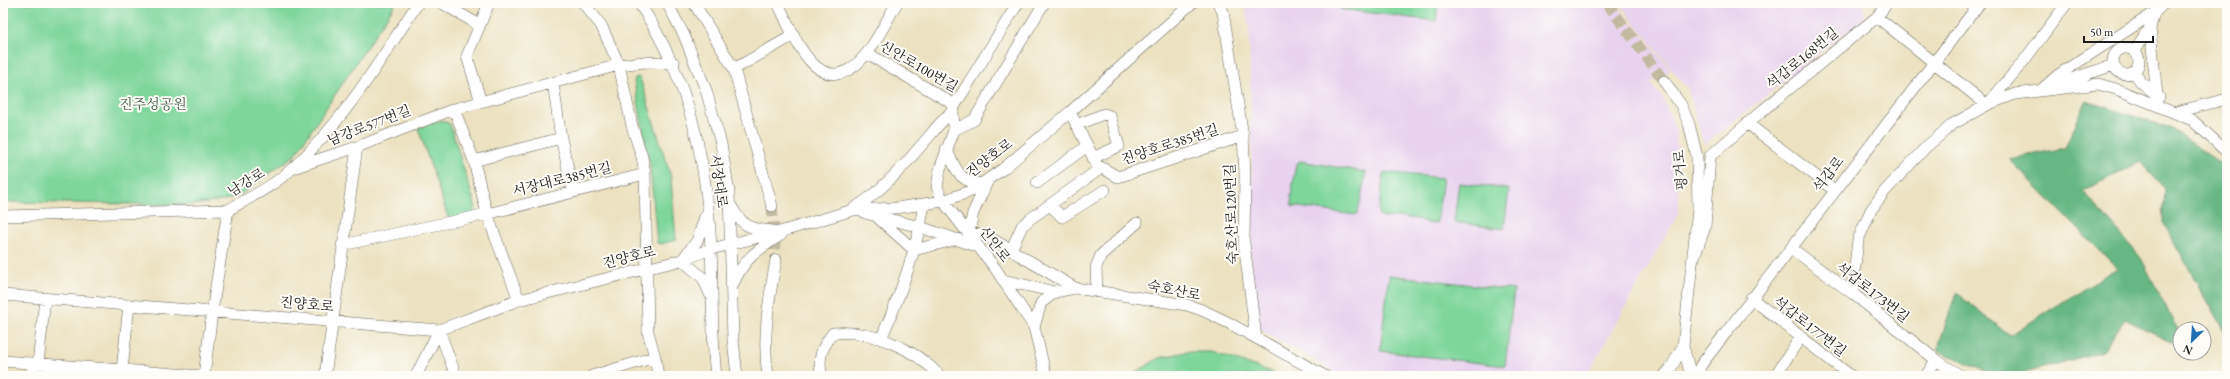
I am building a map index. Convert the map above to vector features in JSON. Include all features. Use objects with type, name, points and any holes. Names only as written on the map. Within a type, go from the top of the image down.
[{"type":"street","name":"남강로","points":[[3,216],[228,210],[261,192],[294,168],[323,138],[374,70],[418,3]]},
{"type":"street","points":[[442,3],[479,25]]},
{"type":"street","points":[[481,102],[467,56],[489,3]]},
{"type":"street","points":[[583,3],[601,25],[619,65],[632,126],[642,157],[645,174],[648,332],[655,357],[658,376]]},
{"type":"street","name":"서장대로","points":[[639,3],[674,63],[694,120],[707,204],[711,249],[712,342],[716,376]]},
{"type":"street","name":"서장대로","points":[[666,3],[684,35],[712,110],[721,144],[729,202],[733,286],[733,340],[737,376]]},
{"type":"street","points":[[694,3],[734,69],[772,206]]},
{"type":"street","name":"신안로100번길","points":[[778,3],[810,62],[822,72],[834,75],[847,72],[867,53],[897,3]]},
{"type":"street","points":[[853,210],[870,199],[900,170],[938,123],[954,108],[1018,3]]},
{"type":"street","points":[[954,130],[974,120],[1044,3]]},
{"type":"street","name":"진양호로","points":[[3,295],[439,330],[519,300],[682,260],[711,249],[787,230],[853,210],[896,208],[943,201],[971,191],[986,182],[1070,112],[1192,3]]},
{"type":"street","name":"숙호산로120번길","points":[[1218,3],[1223,12],[1243,136],[1245,174],[1244,243],[1256,338]]},
{"type":"street","name":"석갑로168번길","points":[[1710,156],[1747,123],[1877,17],[1887,3]]},
{"type":"street","name":"석갑로","points":[[1692,374],[1701,365],[1834,190],[1980,3]]},
{"type":"street","points":[[1986,105],[2023,62],[2067,3]]},
{"type":"street","points":[[2041,90],[2058,75],[2154,13],[2164,3]]},
{"type":"street","points":[[2134,51],[2150,28],[2154,13]]},
{"type":"street","points":[[1877,17],[1986,105]]},
{"type":"street","points":[[2150,28],[2157,95]]},
{"type":"street","points":[[734,69],[794,35]]},
{"type":"street","points":[[2127,48],[2134,51],[2139,62],[2134,72],[2124,74],[2118,71],[2114,65],[2114,57],[2119,51],[2127,48]]},
{"type":"street","name":"신안로100번길","points":[[867,53],[954,108]]},
{"type":"street","name":"남강로577번길","points":[[294,168],[357,147],[454,109],[619,65],[644,62],[674,63]]},
{"type":"street","points":[[2041,90],[2114,65]]},
{"type":"street","points":[[2134,72],[2141,82],[2176,112]]},
{"type":"street","name":"평거로","points":[[1664,81],[1681,105],[1689,124],[1696,157],[1698,209],[1683,346]]},
{"type":"street","points":[[554,83],[561,138],[573,191]]},
{"type":"street","points":[[1852,293],[1858,240],[1871,210],[1884,192],[1926,147],[1953,124],[1986,105],[2015,94],[2098,84],[2176,112],[2192,120],[2227,152]]},
{"type":"street","points":[[2176,112],[2227,99]]},
{"type":"street","name":"신안로","points":[[954,108],[954,130],[946,149],[938,187],[943,201],[969,233],[1003,280],[1034,327],[1046,376]]},
{"type":"street","points":[[454,109],[474,161],[488,214],[519,300]]},
{"type":"street","name":"진양호로385번길","points":[[1070,112],[1097,165],[1118,178],[1243,136]]},
{"type":"street","points":[[1076,125],[1104,114],[1110,116],[1119,146],[1093,158]]},
{"type":"street","points":[[1747,123],[1834,190]]},
{"type":"street","points":[[474,161],[561,138]]},
{"type":"street","points":[[1037,183],[1087,146]]},
{"type":"street","points":[[325,376],[331,321],[357,147]]},
{"type":"street","points":[[946,149],[958,173],[969,182],[986,182],[974,212],[969,233],[987,236],[1075,288]]},
{"type":"street","name":"평거로","points":[[1692,263],[1705,227],[1710,156]]},
{"type":"street","points":[[1011,250],[1022,226],[1101,168]]},
{"type":"street","name":"서장대로385번길","points":[[342,245],[488,214],[573,191],[645,174]]},
{"type":"street","points":[[1050,205],[1062,218],[1105,190]]},
{"type":"street","points":[[729,202],[739,220],[747,226],[756,230],[787,230]]},
{"type":"street","points":[[707,204],[702,228],[697,241],[682,260],[703,278],[712,298]]},
{"type":"street","points":[[881,338],[896,305],[914,250],[924,204]]},
{"type":"street","points":[[3,361],[34,363],[96,372],[122,370],[153,374],[203,376],[228,210]]},
{"type":"street","points":[[853,210],[920,227],[979,247]]},
{"type":"street","points":[[875,216],[914,250]]},
{"type":"street","points":[[1097,292],[1096,267],[1101,255],[1137,223]]},
{"type":"street","points":[[733,286],[740,268],[751,255],[787,230]]},
{"type":"street","points":[[914,250],[958,239]]},
{"type":"street","name":"석갑로173번길","points":[[1791,248],[1852,293],[1936,360]]},
{"type":"street","points":[[768,376],[765,357],[768,301],[776,260]]},
{"type":"street","name":"숙호산로","points":[[1003,280],[1055,292],[1075,288],[1187,305],[1202,310],[1324,376]]},
{"type":"street","points":[[1034,327],[1041,303],[1055,292]]},
{"type":"street","points":[[33,376],[45,298]]},
{"type":"street","name":"석갑로177번길","points":[[1751,298],[1800,338],[1851,376]]},
{"type":"street","points":[[122,370],[129,305]]},
{"type":"street","points":[[416,376],[439,330]]},
{"type":"street","points":[[439,330],[456,376]]},
{"type":"street","points":[[822,376],[820,368],[822,348],[833,333],[848,332],[869,334],[881,338],[927,362],[940,376]]},
{"type":"street","points":[[1775,376],[1800,338]]},
{"type":"street","points":[[1667,372],[1683,346]]},
{"type":"street","points":[[1683,346],[1692,374]]},
{"type":"street","points":[[592,376],[655,357]]},
{"type":"street","points":[[1926,376],[1936,360],[1961,376]]},
{"type":"street","points":[[1655,376],[1681,367],[1692,374]]},
{"type":"shaded area","points":[[1244,3],[1615,3],[1671,70],[1650,83],[1663,98],[1676,131],[1679,212],[1590,370],[1572,375],[1546,376],[1342,376],[1257,328],[1250,249],[1252,179],[1249,26]]},
{"type":"shaded area","points":[[1619,3],[1862,3],[1865,17],[1704,145],[1688,89]]},
{"type":"green space","name":"진주성공원","points":[[3,3],[396,3],[295,155],[240,195],[222,201],[192,205],[3,202]]},
{"type":"green space","points":[[1341,3],[1438,3],[1436,21],[1340,9]]},
{"type":"green space","points":[[636,77],[640,78],[671,177],[676,240],[661,244],[657,243],[650,166],[634,81]]},
{"type":"green space","points":[[2086,101],[2170,128],[2224,166],[2227,173],[2227,337],[2163,222],[2165,189],[2140,162],[2083,191],[2141,258],[2173,321],[2172,321],[2172,343],[2125,319],[2103,351],[2014,376],[1996,376],[1937,350],[1956,293],[2010,335],[2117,268],[2009,159],[2065,148]]},
{"type":"green space","points":[[442,120],[450,124],[476,208],[472,215],[449,220],[418,128]]},
{"type":"green space","points":[[1300,161],[1366,172],[1358,213],[1355,215],[1292,206],[1291,196],[1296,164]]},
{"type":"green space","points":[[1384,172],[1443,178],[1437,222],[1431,224],[1417,219],[1399,217],[1383,218],[1378,214]]},
{"type":"green space","points":[[1459,183],[1509,189],[1504,229],[1454,222]]},
{"type":"green space","points":[[1389,275],[1514,290],[1505,366],[1380,351]]},
{"type":"green space","points":[[1186,352],[1212,352],[1283,376],[1130,376],[1159,358]]},
{"type":"tunnel","points":[[1607,3],[1664,81]]},
{"type":"tunnel","points":[[772,206],[776,260]]}]
